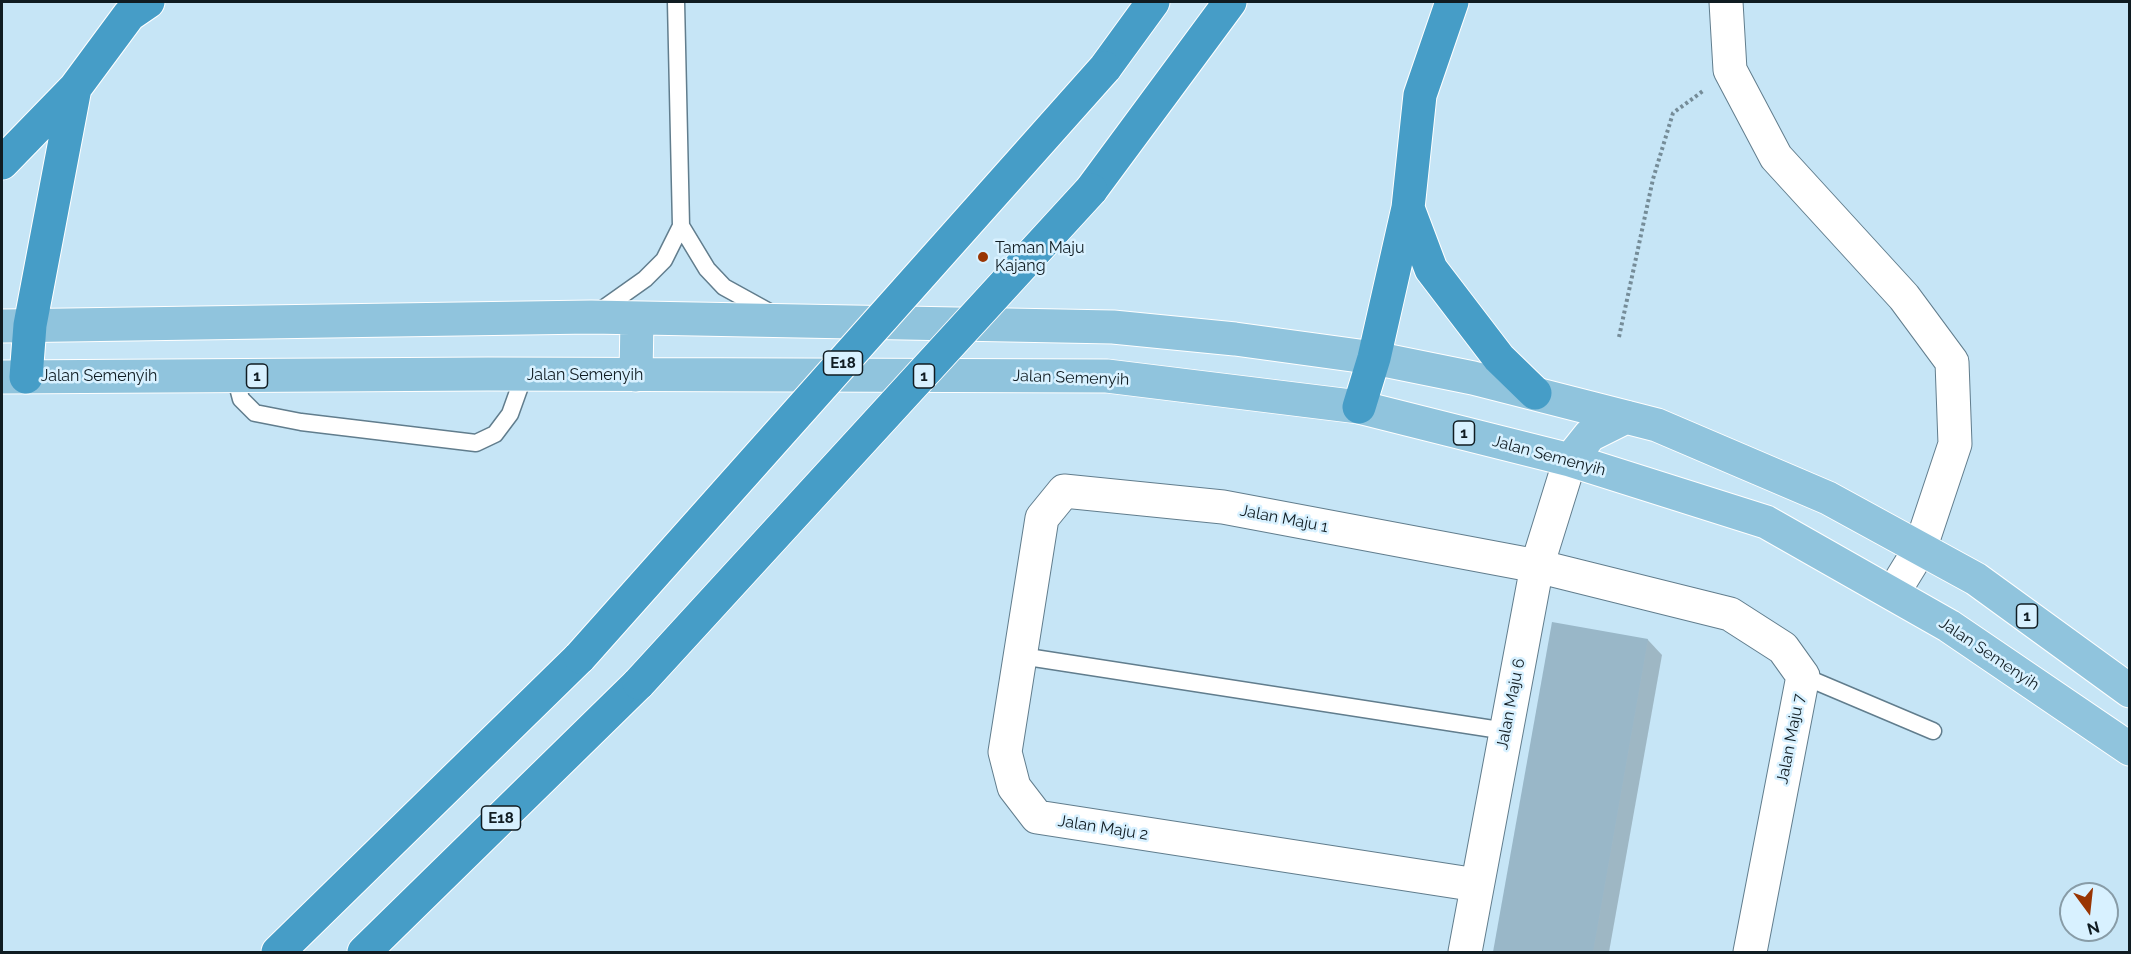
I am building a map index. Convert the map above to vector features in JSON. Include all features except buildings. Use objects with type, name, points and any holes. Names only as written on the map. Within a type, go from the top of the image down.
[{"type":"highway","points":[[2,163],[75,88],[129,15],[147,2]]},
{"type":"highway","name":"E18","points":[[278,952],[580,657],[1105,69],[1153,2]]},
{"type":"highway","name":"E18","points":[[364,952],[639,683],[1091,190],[1230,2]]},
{"type":"highway","points":[[1359,407],[1374,358],[1408,208],[1420,94],[1452,2]]},
{"type":"highway","points":[[14,377],[16,326],[75,88]]},
{"type":"highway","points":[[1408,208],[1431,269],[1499,358],[1544,395]]},
{"type":"main road","name":"1","points":[[16,326],[591,317],[1113,327],[1235,339],[1374,358],[1544,395],[1657,425],[1828,498],[1976,579],[2130,691]]},
{"type":"main road","points":[[636,375],[637,319]]},
{"type":"main road","name":"Jalan Semenyih","points":[[14,377],[1107,376],[1359,407],[1570,459],[1766,522],[1948,626],[2130,749]]},
{"type":"main road","points":[[1544,395],[1564,429],[1570,459]]},
{"type":"main road","points":[[1570,459],[1590,435],[1626,417]]},
{"type":"street","points":[[1726,2],[1730,70],[1776,157],[1904,297],[1952,362],[1955,444],[1920,549],[1893,593]]},
{"type":"street","name":"Jalan Maju 6","points":[[1465,952],[1537,566],[1570,459]]},
{"type":"street","name":"Jalan Maju 1","points":[[1042,518],[1064,491],[1223,507],[1537,566]]},
{"type":"street","name":"Jalan Maju 2","points":[[1042,518],[1005,752],[1014,787],[1037,817],[1477,885]]},
{"type":"street","name":"Jalan Maju 7","points":[[1537,566],[1731,614],[1782,648],[1803,676],[1750,952]]},
{"type":"lane","points":[[591,317],[645,279],[664,260],[681,226],[676,2]]},
{"type":"lane","points":[[681,226],[707,269],[724,287],[786,321]]},
{"type":"lane","points":[[236,376],[241,399],[255,413],[301,422],[476,443],[495,434],[510,414],[524,375]]},
{"type":"lane","points":[[1021,656],[1506,731]]},
{"type":"lane","points":[[1803,676],[1933,731]]},
{"type":"path","points":[[1619,337],[1653,179],[1673,113],[1730,70]]},
{"type":"place","name":"Taman Maju Kajang","points":[[983,257]]}]
